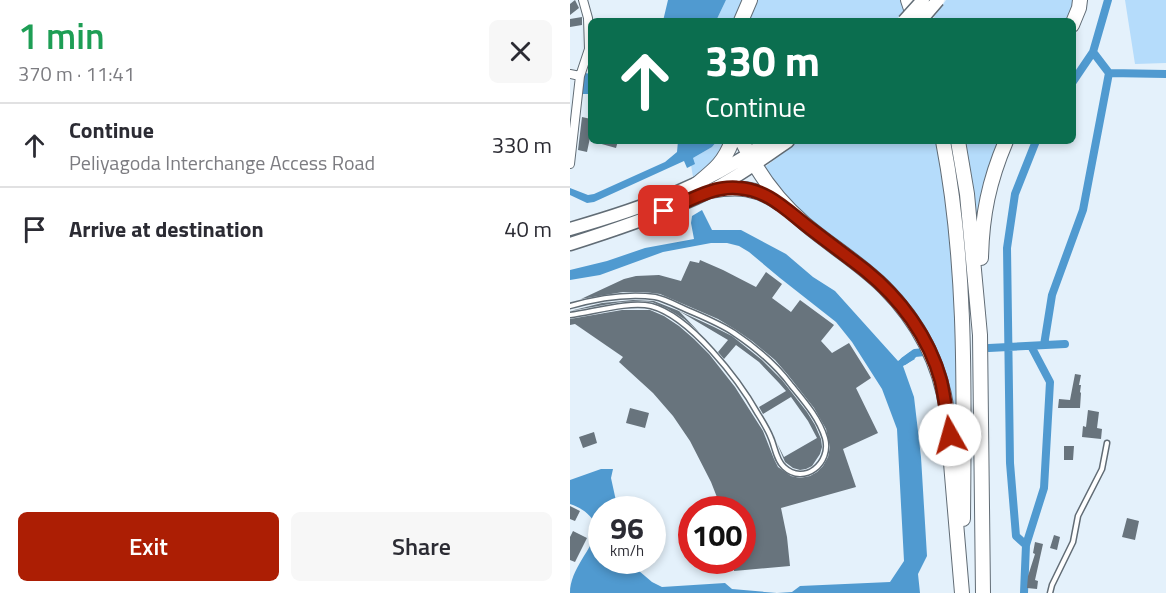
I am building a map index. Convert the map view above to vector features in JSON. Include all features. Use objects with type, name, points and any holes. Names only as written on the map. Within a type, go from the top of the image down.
[{"type":"highway","points":[[742,18],[750,0]]},
{"type":"highway","points":[[908,0],[914,18]]},
{"type":"highway","points":[[907,18],[924,0],[931,18]]},
{"type":"highway","points":[[923,18],[938,0]]},
{"type":"highway","points":[[1074,18],[1080,0]]},
{"type":"highway","points":[[703,188],[724,159],[731,144]]},
{"type":"highway","points":[[744,144],[758,171],[790,210],[883,286],[909,316],[924,340],[940,381],[947,412],[962,593]]},
{"type":"highway","points":[[752,159],[765,144]]},
{"type":"highway","points":[[570,244],[675,207],[752,159],[782,144]]},
{"type":"highway","points":[[944,144],[959,257],[963,333],[962,593]]},
{"type":"highway","points":[[959,144],[967,194],[981,335]]},
{"type":"highway","points":[[982,593],[981,236],[995,167],[1005,144]]},
{"type":"highway","points":[[570,229],[703,188],[734,187],[755,190],[790,210]]},
{"type":"street","points":[[583,0],[588,18]]},
{"type":"street","points":[[570,164],[580,76],[588,52]]},
{"type":"street","points":[[570,74],[580,76]]},
{"type":"lane","points":[[570,306],[613,296],[634,295],[659,298],[733,332],[766,358],[811,410],[825,439],[826,450],[823,462],[814,470],[803,474],[783,467],[761,418],[736,380],[678,318],[652,306],[638,305],[570,315]]},
{"type":"lane","points":[[1050,593],[1073,542],[1078,516],[1102,469],[1107,443]]},
{"type":"shaded area","points":[[726,0],[745,0],[737,18],[717,18]]},
{"type":"shaded area","points":[[755,0],[904,0],[907,8],[898,18],[746,18]]},
{"type":"shaded area","points":[[946,0],[1075,0],[1071,18],[934,17]]},
{"type":"shaded area","points":[[1125,0],[1166,0],[1166,63],[1135,64]]},
{"type":"shaded area","points":[[714,144],[724,144],[708,166],[693,177],[691,165],[693,158]]},
{"type":"shaded area","points":[[795,144],[941,144],[951,213],[958,383],[956,423],[953,420],[925,334],[794,212],[761,170]]},
{"type":"shaded area","points":[[964,144],[1000,144],[978,220]]},
{"type":"water","points":[[668,0],[726,0],[717,18],[664,18]]},
{"type":"water","points":[[588,74],[588,94],[582,94],[583,76]]},
{"type":"water","points":[[678,144],[714,144],[693,158],[695,164],[687,168],[684,161],[594,202],[587,203],[570,195],[570,188],[588,195],[594,194],[665,162],[677,152]]},
{"type":"water","points":[[702,210],[712,230],[741,230],[786,254],[813,277],[835,291],[898,361],[910,352],[915,359],[903,366],[914,397],[921,457],[927,556],[918,574],[920,593],[777,593],[792,592],[800,586],[890,582],[904,561],[897,429],[882,389],[852,342],[836,322],[749,252],[727,243],[711,243],[663,252],[600,275],[570,280],[570,270],[645,248],[694,239],[692,216]]},
{"type":"water","points":[[601,469],[613,469],[611,478],[615,496],[588,496],[588,514],[570,504],[570,480]]},
{"type":"water","points":[[588,549],[588,574],[643,574],[662,587],[725,583],[732,589],[777,593],[570,593],[577,568]]},
{"type":"building","points":[[575,0],[579,8],[570,15],[570,4]]},
{"type":"building","points":[[582,17],[582,25],[570,27],[570,19]]},
{"type":"building","points":[[582,117],[588,118],[589,144],[587,152],[578,150]]},
{"type":"building","points":[[602,144],[617,144],[616,148]]},
{"type":"building","points":[[700,260],[756,287],[766,272],[782,284],[772,298],[791,312],[800,300],[834,325],[821,341],[832,353],[849,343],[871,378],[856,388],[878,433],[843,449],[856,487],[781,508],[790,566],[756,569],[756,496],[716,496],[690,441],[653,393],[619,362],[623,357],[575,324],[570,325],[570,319],[622,310],[650,310],[664,316],[679,326],[709,354],[735,387],[763,431],[778,467],[791,476],[800,478],[810,476],[823,466],[828,457],[830,447],[826,429],[814,408],[788,375],[775,360],[752,341],[718,319],[660,294],[623,292],[581,299],[624,279],[636,276],[659,275],[681,281],[690,261],[699,263]]},
{"type":"building","points":[[633,300],[654,301],[679,311],[699,332],[684,319],[652,302],[621,302],[570,311],[602,303]]},
{"type":"building","points":[[679,311],[732,336],[762,360],[782,380],[807,412],[821,439],[820,454],[812,466],[800,470],[793,468],[785,462],[777,443],[784,457],[817,438],[791,397],[763,414],[759,407],[786,391],[759,362],[736,345],[724,359],[718,352],[728,340]]},
{"type":"building","points":[[1075,374],[1081,375],[1080,408],[1058,408],[1059,399],[1070,400]]},
{"type":"building","points":[[630,408],[649,413],[645,428],[626,423]]},
{"type":"building","points":[[1088,410],[1099,412],[1097,428],[1102,429],[1101,439],[1082,437]]},
{"type":"building","points":[[594,432],[597,443],[583,448],[579,437]]},
{"type":"building","points":[[1064,446],[1074,446],[1073,460],[1064,460]]},
{"type":"building","points":[[570,506],[580,511],[575,521],[570,519]]},
{"type":"building","points":[[1127,518],[1139,521],[1135,540],[1122,537]]},
{"type":"building","points":[[573,531],[587,538],[575,562],[570,560],[570,537]]},
{"type":"building","points":[[1054,535],[1060,537],[1057,550],[1050,548]]},
{"type":"building","points":[[1035,542],[1043,544],[1035,580],[1038,581],[1037,589],[1027,588],[1035,554],[1033,553]]},
{"type":"waterway","points":[[1108,0],[1093,52],[1109,73],[1166,74]]},
{"type":"waterway","points":[[1076,77],[1093,52]]},
{"type":"waterway","points":[[1044,345],[1052,295],[1083,210],[1109,73]]},
{"type":"waterway","points":[[1026,545],[1016,536],[1010,463],[1007,248],[1015,194],[1035,144]]},
{"type":"waterway","points":[[989,348],[1065,344]]},
{"type":"waterway","points":[[1024,593],[1026,545],[1044,488],[1050,382],[1031,346]]},
{"type":"waterway","points":[[904,361],[915,353],[924,352]]},
{"type":"route","points":[[664,211],[709,191],[734,187],[755,190],[790,210],[883,286],[909,316],[924,340],[936,368],[945,399],[950,435]]}]
